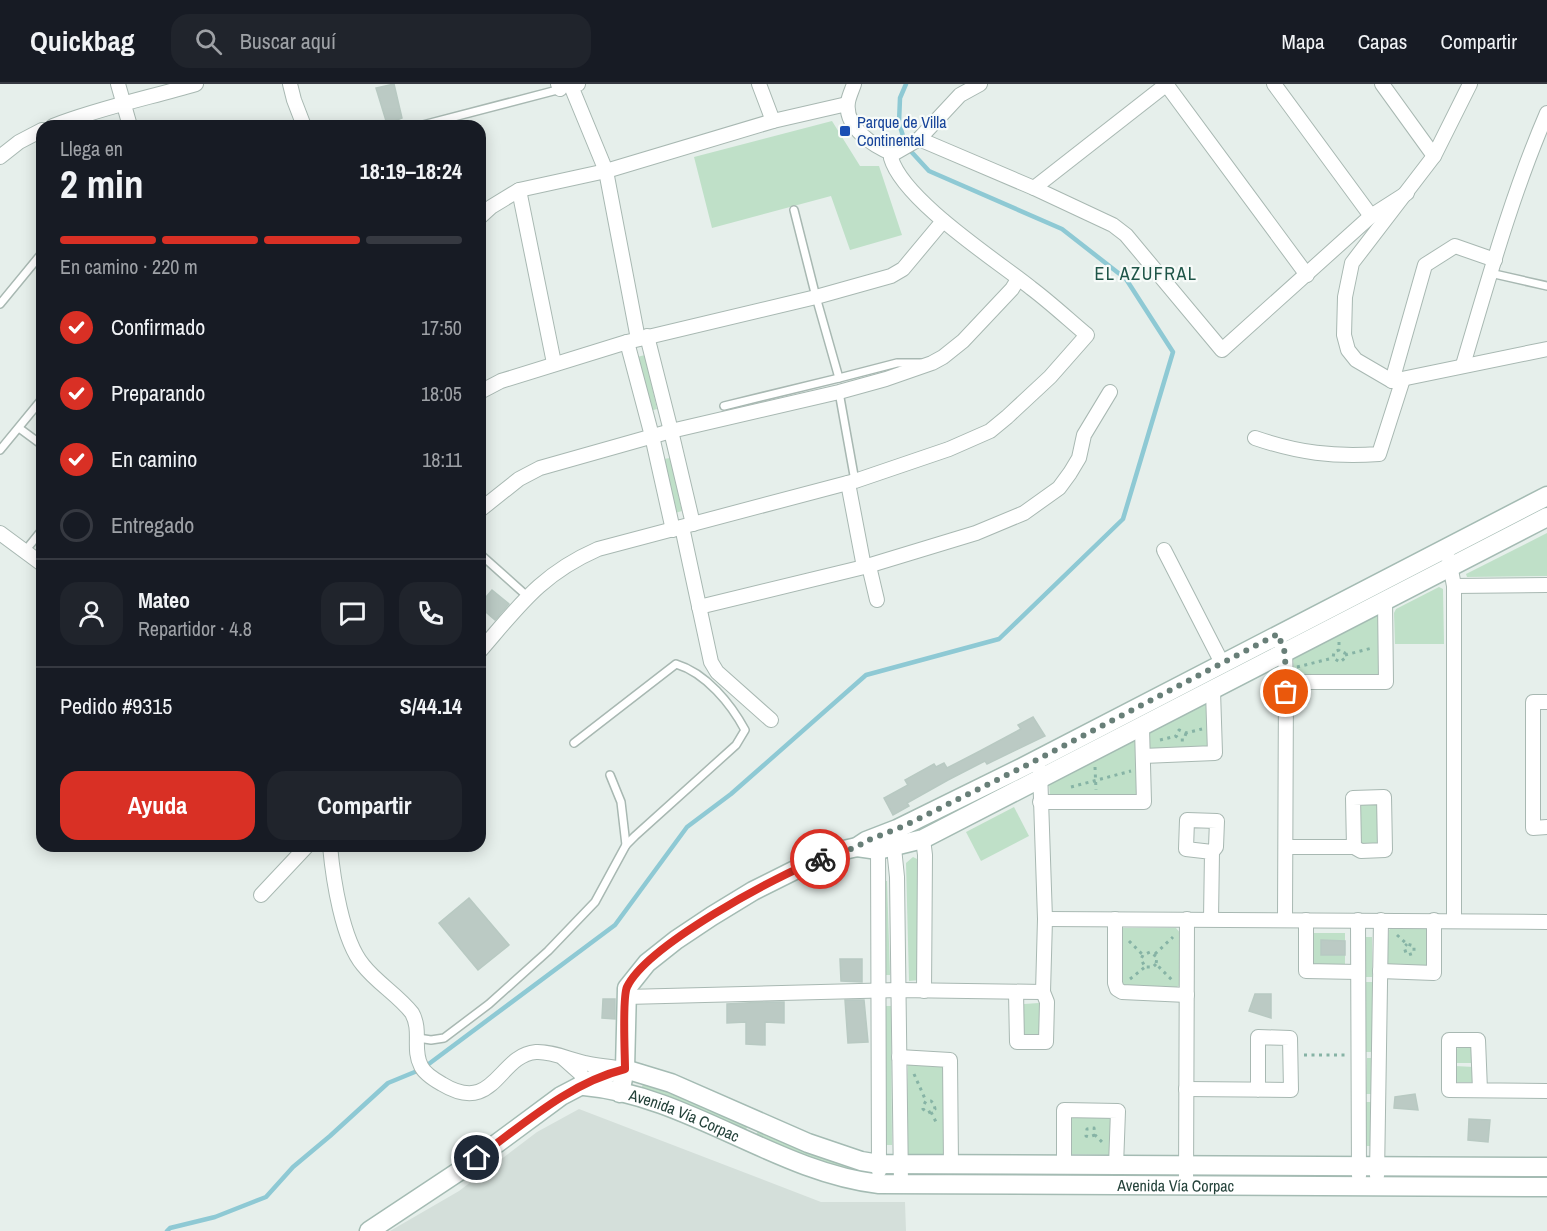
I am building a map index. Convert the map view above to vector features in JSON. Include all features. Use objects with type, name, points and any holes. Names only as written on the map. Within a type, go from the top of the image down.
[{"type":"main road","points":[[885,842],[1038,759],[1547,496]]},
{"type":"main road","points":[[620,1093],[625,1069],[627,988],[647,963],[675,940],[712,916],[753,891],[809,863],[844,850],[885,842],[923,839],[1212,691],[1290,660],[1385,602],[1547,517]]},
{"type":"main road","name":"Avenida Vía Corpac","points":[[584,1086],[603,1074],[625,1069],[671,1083],[808,1143],[861,1161],[879,1164],[1547,1167]]},
{"type":"main road","points":[[369,1231],[461,1170],[561,1096],[584,1086]]},
{"type":"main road","name":"Avenida Vía Corpac","points":[[584,1086],[599,1087],[664,1105],[801,1164],[854,1181],[879,1184],[1547,1187]]},
{"type":"street","points":[[118,84],[128,120]]},
{"type":"street","points":[[68,120],[196,84]]},
{"type":"street","points":[[290,84],[302,120]]},
{"type":"street","points":[[759,84],[773,121]]},
{"type":"street","points":[[854,84],[847,104],[855,126],[874,144],[894,153]]},
{"type":"street","points":[[486,644],[527,596],[546,578],[579,557],[598,549],[851,482],[920,460],[990,431],[1026,400],[1087,335],[943,221],[898,175],[891,158],[894,153],[919,139],[961,90],[980,84]]},
{"type":"street","points":[[1034,188],[1166,84],[1307,275]]},
{"type":"street","points":[[1274,84],[1371,216]]},
{"type":"street","points":[[1382,84],[1434,156]]},
{"type":"street","points":[[1470,84],[1434,156],[1352,263],[1345,297],[1344,335],[1348,350],[1356,360],[1397,380],[1546,348]]},
{"type":"street","points":[[567,86],[606,171],[637,339],[652,436],[683,527]]},
{"type":"street","points":[[486,212],[519,190],[606,171],[773,121],[847,104]]},
{"type":"street","points":[[1463,365],[1490,273],[1547,113]]},
{"type":"street","points":[[0,157],[19,142],[36,133]]},
{"type":"street","points":[[919,139],[1034,188],[1113,225],[1126,235],[1222,350],[1371,216],[1407,193]]},
{"type":"street","points":[[519,190],[555,363]]},
{"type":"street","points":[[486,389],[501,381],[555,363],[637,339],[816,297],[891,276],[903,269],[943,221]]},
{"type":"street","points":[[1255,438],[1285,448],[1316,454],[1348,456],[1379,454],[1425,265],[1455,246],[1495,260]]},
{"type":"street","points":[[486,505],[519,479],[540,468],[839,385],[904,374],[932,363],[944,357],[963,341],[1012,289],[1018,279]]},
{"type":"street","points":[[637,339],[672,431],[683,527],[711,662],[717,672],[771,720]]},
{"type":"street","points":[[699,607],[866,566],[959,539],[1000,525],[1024,513],[1059,488],[1070,473],[1079,458],[1084,435],[1110,392]]},
{"type":"street","points":[[851,482],[866,566],[876,600]]},
{"type":"street","points":[[0,532],[36,559]]},
{"type":"street","points":[[1446,548],[1454,586],[1454,921]]},
{"type":"street","points":[[1164,550],[1222,663]]},
{"type":"street","points":[[1454,586],[1547,585]]},
{"type":"street","points":[[1286,682],[1386,682],[1385,602]]},
{"type":"street","points":[[1278,634],[1290,660],[1286,682],[1285,920]]},
{"type":"street","points":[[1140,762],[1215,753],[1212,691]]},
{"type":"street","points":[[1547,702],[1533,702],[1540,752],[1533,828],[1547,827]]},
{"type":"street","points":[[1040,802],[1144,802],[1140,762],[1142,728]]},
{"type":"street","points":[[1016,992],[1017,1042],[1046,1042],[1047,1002],[1043,992],[1045,919],[1041,779],[1038,759]]},
{"type":"street","points":[[923,839],[925,855],[924,991]]},
{"type":"street","points":[[885,842],[899,990],[902,1184]]},
{"type":"street","points":[[879,1184],[879,991],[876,877],[885,842]]},
{"type":"street","points":[[1286,847],[1354,847]]},
{"type":"street","points":[[261,894],[301,852]]},
{"type":"street","points":[[331,852],[348,937],[356,956],[364,967],[412,1013],[417,1022],[417,1049],[422,1069],[452,1090],[469,1093],[482,1090],[525,1055],[539,1052],[586,1064],[625,1069]]},
{"type":"street","points":[[1211,919],[1212,852]]},
{"type":"street","points":[[1045,919],[1547,922]]},
{"type":"street","points":[[1115,919],[1115,983],[1117,989],[1122,992],[1187,995]]},
{"type":"street","points":[[1186,1185],[1187,919]]},
{"type":"street","points":[[1306,920],[1306,971],[1359,972]]},
{"type":"street","points":[[1358,920],[1358,1167],[1368,1186]]},
{"type":"street","points":[[1368,1186],[1377,1167],[1381,920]]},
{"type":"street","points":[[1380,971],[1434,973],[1434,920]]},
{"type":"street","points":[[626,997],[899,990],[1043,992]]},
{"type":"street","points":[[1186,1089],[1258,1090],[1291,1090],[1290,1038],[1258,1037],[1258,1090]]},
{"type":"street","points":[[1480,1090],[1478,1040],[1449,1040],[1449,1090],[1547,1091]]},
{"type":"street","points":[[561,1057],[580,1074],[584,1086]]},
{"type":"street","points":[[899,1058],[950,1060],[951,1165]]},
{"type":"street","points":[[1064,1165],[1064,1110],[1118,1111],[1116,1166]]},
{"type":"lane","points":[[441,120],[567,86]]},
{"type":"lane","points":[[794,210],[839,385],[851,482]]},
{"type":"lane","points":[[0,304],[36,260]]},
{"type":"lane","points":[[1490,273],[1547,286]]},
{"type":"lane","points":[[724,406],[839,385]]},
{"type":"lane","points":[[0,450],[36,407]]},
{"type":"lane","points":[[19,428],[36,441]]},
{"type":"lane","points":[[25,551],[36,537]]},
{"type":"lane","points":[[486,559],[527,596]]},
{"type":"lane","points":[[418,1038],[431,1040],[444,1038],[489,1004],[548,951],[595,902],[626,845],[736,745],[744,730],[716,691],[688,668],[676,664],[574,743]]},
{"type":"lane","points":[[610,775],[621,801],[626,845]]},
{"type":"path","points":[[1345,655],[1380,646]]},
{"type":"path","points":[[1333,658],[1334,652],[1339,650],[1345,655]]},
{"type":"path","points":[[1290,660],[1333,658],[1340,662],[1343,661],[1345,655]]},
{"type":"path","points":[[1176,736],[1179,730],[1186,733],[1209,727]]},
{"type":"path","points":[[1176,736],[1180,741],[1186,737],[1186,733]]},
{"type":"path","points":[[1159,740],[1176,736]]},
{"type":"path","points":[[1095,762],[1096,797]]},
{"type":"path","points":[[1063,789],[1096,781],[1140,762]]},
{"type":"path","points":[[1391,941],[1392,930],[1407,944]]},
{"type":"path","points":[[1155,954],[1178,933]]},
{"type":"path","points":[[1123,935],[1143,955]]},
{"type":"path","points":[[1150,952],[1155,954],[1158,961],[1149,968],[1141,959],[1143,955],[1150,952]]},
{"type":"path","points":[[1156,964],[1176,984]]},
{"type":"path","points":[[1125,983],[1145,966]]},
{"type":"path","points":[[1290,1055],[1353,1055]]},
{"type":"path","points":[[914,1073],[926,1101]]},
{"type":"shaded area","points":[[579,1109],[821,1202],[905,1202],[906,1231],[390,1231],[459,1191],[537,1132]]},
{"type":"green space","points":[[832,121],[860,166],[879,166],[902,235],[850,250],[831,196],[712,228],[694,157]]},
{"type":"green space","points":[[645,355],[657,409],[650,411],[637,357]]},
{"type":"green space","points":[[670,458],[682,511],[675,513],[664,459]]},
{"type":"green space","points":[[1547,533],[1547,576],[1467,577],[1466,574]]},
{"type":"green space","points":[[1439,587],[1443,589],[1444,644],[1395,644],[1394,613],[1396,609]]},
{"type":"green space","points":[[1376,614],[1382,618],[1382,675],[1376,678],[1294,678],[1293,657]]},
{"type":"green space","points":[[1203,702],[1210,707],[1212,747],[1156,752],[1150,748],[1147,734],[1149,731]]},
{"type":"green space","points":[[1135,740],[1139,743],[1139,795],[1050,797],[1049,783]]},
{"type":"green space","points":[[1378,801],[1383,844],[1361,847],[1357,803]]},
{"type":"green space","points":[[1014,807],[1029,836],[981,861],[966,832]]},
{"type":"green space","points":[[913,857],[919,860],[920,980],[909,981],[906,863]]},
{"type":"green space","points":[[883,881],[887,881],[890,975],[886,975]]},
{"type":"green space","points":[[1427,927],[1430,930],[1431,967],[1392,967],[1386,964],[1391,928]]},
{"type":"green space","points":[[1123,928],[1176,928],[1181,934],[1180,985],[1172,990],[1124,986],[1121,982],[1121,932]]},
{"type":"green space","points":[[1312,933],[1345,933],[1345,966],[1312,966]]},
{"type":"green space","points":[[1366,937],[1372,937],[1372,977],[1366,977]]},
{"type":"green space","points":[[1366,982],[1372,982],[1372,1052],[1366,1052]]},
{"type":"green space","points":[[1039,1003],[1040,1036],[1024,1036],[1024,1004]]},
{"type":"green space","points":[[885,1006],[891,1006],[892,1145],[886,1145]]},
{"type":"green space","points":[[1458,1047],[1472,1048],[1474,1063],[1455,1063],[1455,1053]]},
{"type":"green space","points":[[1367,1058],[1372,1058],[1372,1094],[1366,1094]]},
{"type":"green space","points":[[948,1062],[946,1157],[911,1156],[906,1152],[908,1063]]},
{"type":"green space","points":[[1455,1066],[1474,1067],[1474,1082],[1455,1082]]},
{"type":"green space","points":[[643,1084],[671,1091],[748,1124],[745,1133],[640,1092]]},
{"type":"green space","points":[[1366,1102],[1372,1102],[1372,1146],[1366,1146]]},
{"type":"green space","points":[[1114,1113],[1114,1155],[1068,1154],[1068,1114]]},
{"type":"green space","points":[[759,1129],[856,1166],[854,1174],[755,1137]]},
{"type":"green space","points":[[1036,1171],[1036,1177],[923,1178],[923,1172]]},
{"type":"green space","points":[[1056,1172],[1167,1172],[1167,1179],[1056,1178]]},
{"type":"building","points":[[394,84],[402,118],[386,120],[376,88]]},
{"type":"building","points":[[492,590],[509,604],[495,620],[486,612],[486,597]]},
{"type":"building","points":[[1033,717],[1045,736],[987,764],[985,761],[948,780],[907,803],[909,806],[893,815],[884,798],[908,785],[905,780],[934,764],[936,767],[944,763],[947,768],[1021,729],[1018,725]]},
{"type":"building","points":[[469,898],[509,945],[478,970],[439,923]]},
{"type":"building","points":[[1321,940],[1345,941],[1345,955],[1321,955]]},
{"type":"building","points":[[840,959],[862,959],[862,982],[841,981]]},
{"type":"building","points":[[1255,994],[1271,994],[1271,1018],[1249,1011]]},
{"type":"building","points":[[603,999],[615,999],[615,1019],[602,1018]]},
{"type":"building","points":[[845,1000],[864,1000],[868,1042],[848,1043]]},
{"type":"building","points":[[784,1002],[784,1023],[765,1022],[765,1045],[746,1044],[746,1022],[727,1023],[727,1004]]},
{"type":"building","points":[[1415,1094],[1418,1110],[1394,1108],[1395,1097]]},
{"type":"building","points":[[1469,1119],[1490,1120],[1488,1142],[1468,1140]]},
{"type":"waterway","points":[[167,1231],[170,1228],[215,1217],[266,1197],[293,1167],[388,1083],[422,1069],[615,925],[687,827],[731,794],[866,675],[999,639],[1123,519],[1173,352],[1126,279],[1062,229],[929,171],[906,146],[899,123],[900,98],[906,84]]},
{"type":"way so far","points":[[820,859],[857,847],[866,841],[904,826],[1023,767],[1278,634],[1285,653],[1286,692]]},
{"type":"place","name":"Parque de Villa Continental","points":[[845,131]]},
{"type":"district","name":"EL AZUFRAL","points":[[1146,274]]},
{"type":"route","points":[[477,1158],[561,1096],[584,1086],[603,1074],[625,1069],[627,988],[647,963],[675,940],[734,902],[820,859]]}]
